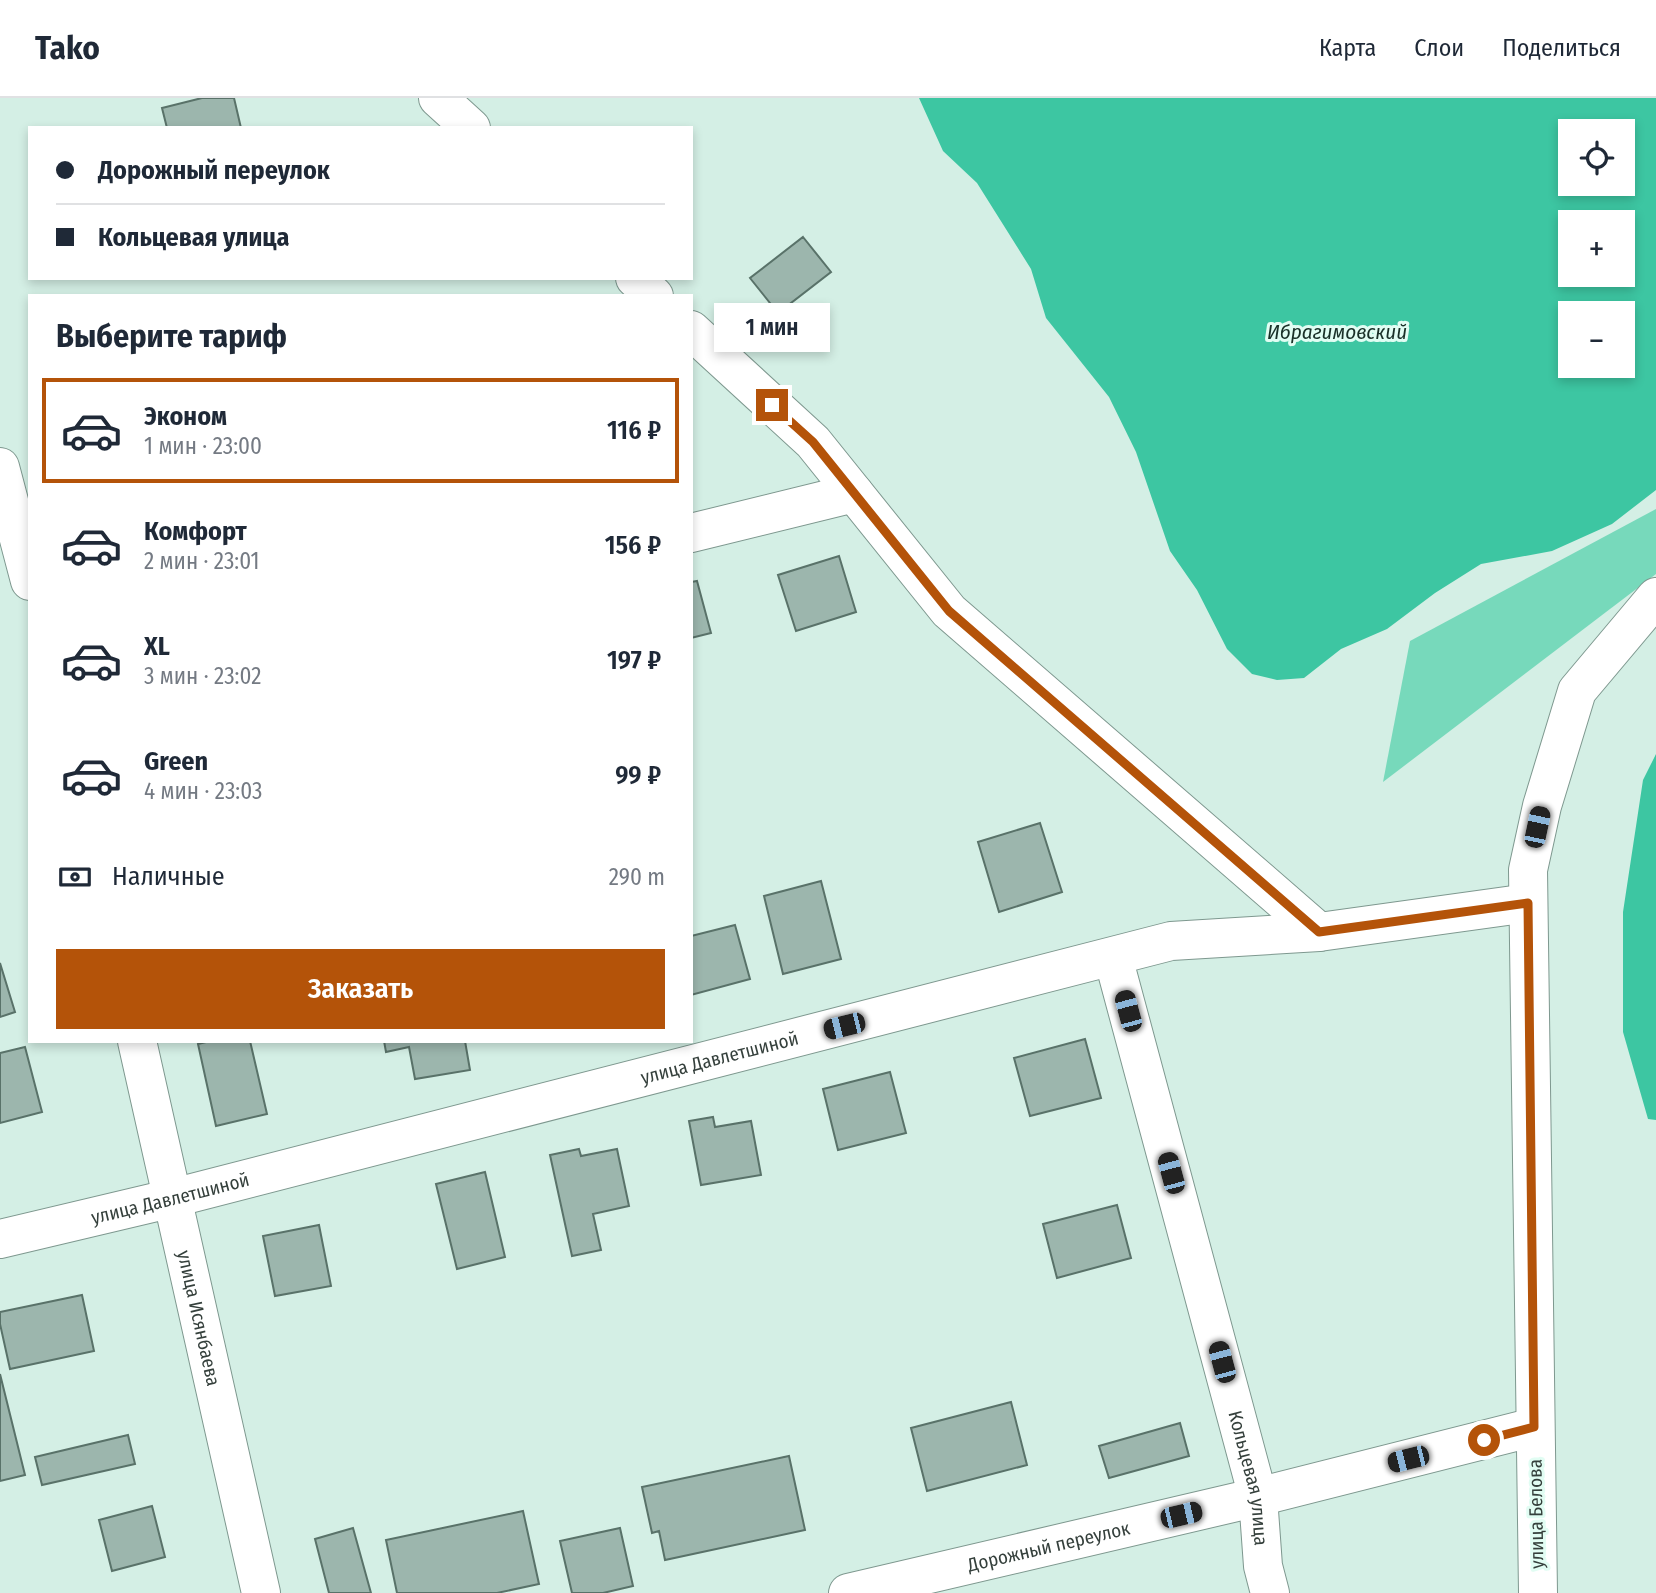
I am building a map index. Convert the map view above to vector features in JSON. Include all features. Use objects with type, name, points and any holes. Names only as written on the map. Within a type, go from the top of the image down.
[{"type":"street","points":[[438,98],[469,126]]},
{"type":"street","points":[[637,280],[652,294]]},
{"type":"street","points":[[693,332],[813,442],[949,611],[1319,932]]},
{"type":"street","points":[[0,467],[28,573]]},
{"type":"street","points":[[693,533],[854,493]]},
{"type":"street","name":"улица Белова","points":[[1538,1593],[1528,870],[1542,806],[1577,691],[1656,597]]},
{"type":"street","name":"улица Давлетшиной","points":[[0,1239],[173,1198],[1171,940],[1319,932],[1528,903]]},
{"type":"street","name":"Кольцевая улица","points":[[1113,957],[1258,1497],[1263,1566],[1270,1593]]},
{"type":"street","name":"улица Исянбаева","points":[[137,1043],[261,1593]]},
{"type":"street","name":"Дорожный переулок","points":[[848,1593],[1258,1497],[1534,1427]]},
{"type":"shaded area","points":[[1656,509],[1656,574],[1383,782],[1410,641]]},
{"type":"water","name":"Ибрагимовский","points":[[919,98],[1656,98],[1656,490],[1612,524],[1552,551],[1481,564],[1435,593],[1387,629],[1341,649],[1304,678],[1277,680],[1252,674],[1227,649],[1197,590],[1170,551],[1136,452],[1109,397],[1046,318],[1031,269],[977,183],[943,151]]},
{"type":"water","points":[[1656,754],[1656,1120],[1648,1119],[1623,1032],[1623,912],[1643,780]]},
{"type":"building","points":[[202,98],[234,98],[241,126],[166,126],[162,108]]},
{"type":"building","points":[[803,237],[831,272],[778,313],[750,278]]},
{"type":"building","points":[[839,556],[856,612],[796,631],[778,575]]},
{"type":"building","points":[[697,581],[711,633],[693,638],[693,582]]},
{"type":"building","points":[[1040,823],[1062,892],[999,912],[978,842]]},
{"type":"building","points":[[821,881],[841,959],[783,974],[764,896]]},
{"type":"building","points":[[735,925],[750,979],[693,994],[693,936]]},
{"type":"building","points":[[0,963],[15,1012],[0,1017]]},
{"type":"building","points":[[1085,1039],[1101,1098],[1030,1116],[1014,1058]]},
{"type":"building","points":[[250,1043],[267,1114],[216,1126],[198,1044]]},
{"type":"building","points":[[384,1043],[465,1043],[470,1070],[415,1079],[409,1047],[386,1052]]},
{"type":"building","points":[[25,1047],[42,1112],[0,1123],[0,1053]]},
{"type":"building","points":[[890,1072],[906,1133],[838,1150],[823,1089]]},
{"type":"building","points":[[713,1117],[715,1127],[751,1121],[761,1175],[701,1185],[689,1121]]},
{"type":"building","points":[[579,1149],[581,1156],[617,1149],[629,1206],[593,1214],[601,1250],[572,1256],[550,1155]]},
{"type":"building","points":[[485,1172],[505,1257],[457,1269],[436,1184]]},
{"type":"building","points":[[1117,1205],[1131,1258],[1057,1278],[1043,1224]]},
{"type":"building","points":[[319,1225],[331,1286],[275,1296],[263,1236]]},
{"type":"building","points":[[82,1295],[94,1351],[10,1369],[0,1312]]},
{"type":"building","points":[[0,1374],[25,1475],[0,1481]]},
{"type":"building","points":[[1011,1402],[1027,1465],[927,1491],[911,1428]]},
{"type":"building","points":[[1180,1423],[1189,1456],[1109,1478],[1099,1446]]},
{"type":"building","points":[[128,1435],[135,1464],[42,1485],[35,1457]]},
{"type":"building","points":[[789,1456],[805,1530],[665,1560],[659,1531],[652,1533],[642,1487]]},
{"type":"building","points":[[152,1506],[165,1557],[112,1571],[99,1520]]},
{"type":"building","points":[[523,1511],[539,1584],[497,1593],[397,1593],[386,1540]]},
{"type":"building","points":[[353,1528],[371,1593],[329,1593],[315,1539]]},
{"type":"building","points":[[620,1528],[633,1586],[603,1593],[572,1593],[560,1541]]},
{"type":"route","points":[[772,405],[813,442],[949,611],[1319,932],[1528,903],[1534,1427],[1484,1440]]}]
